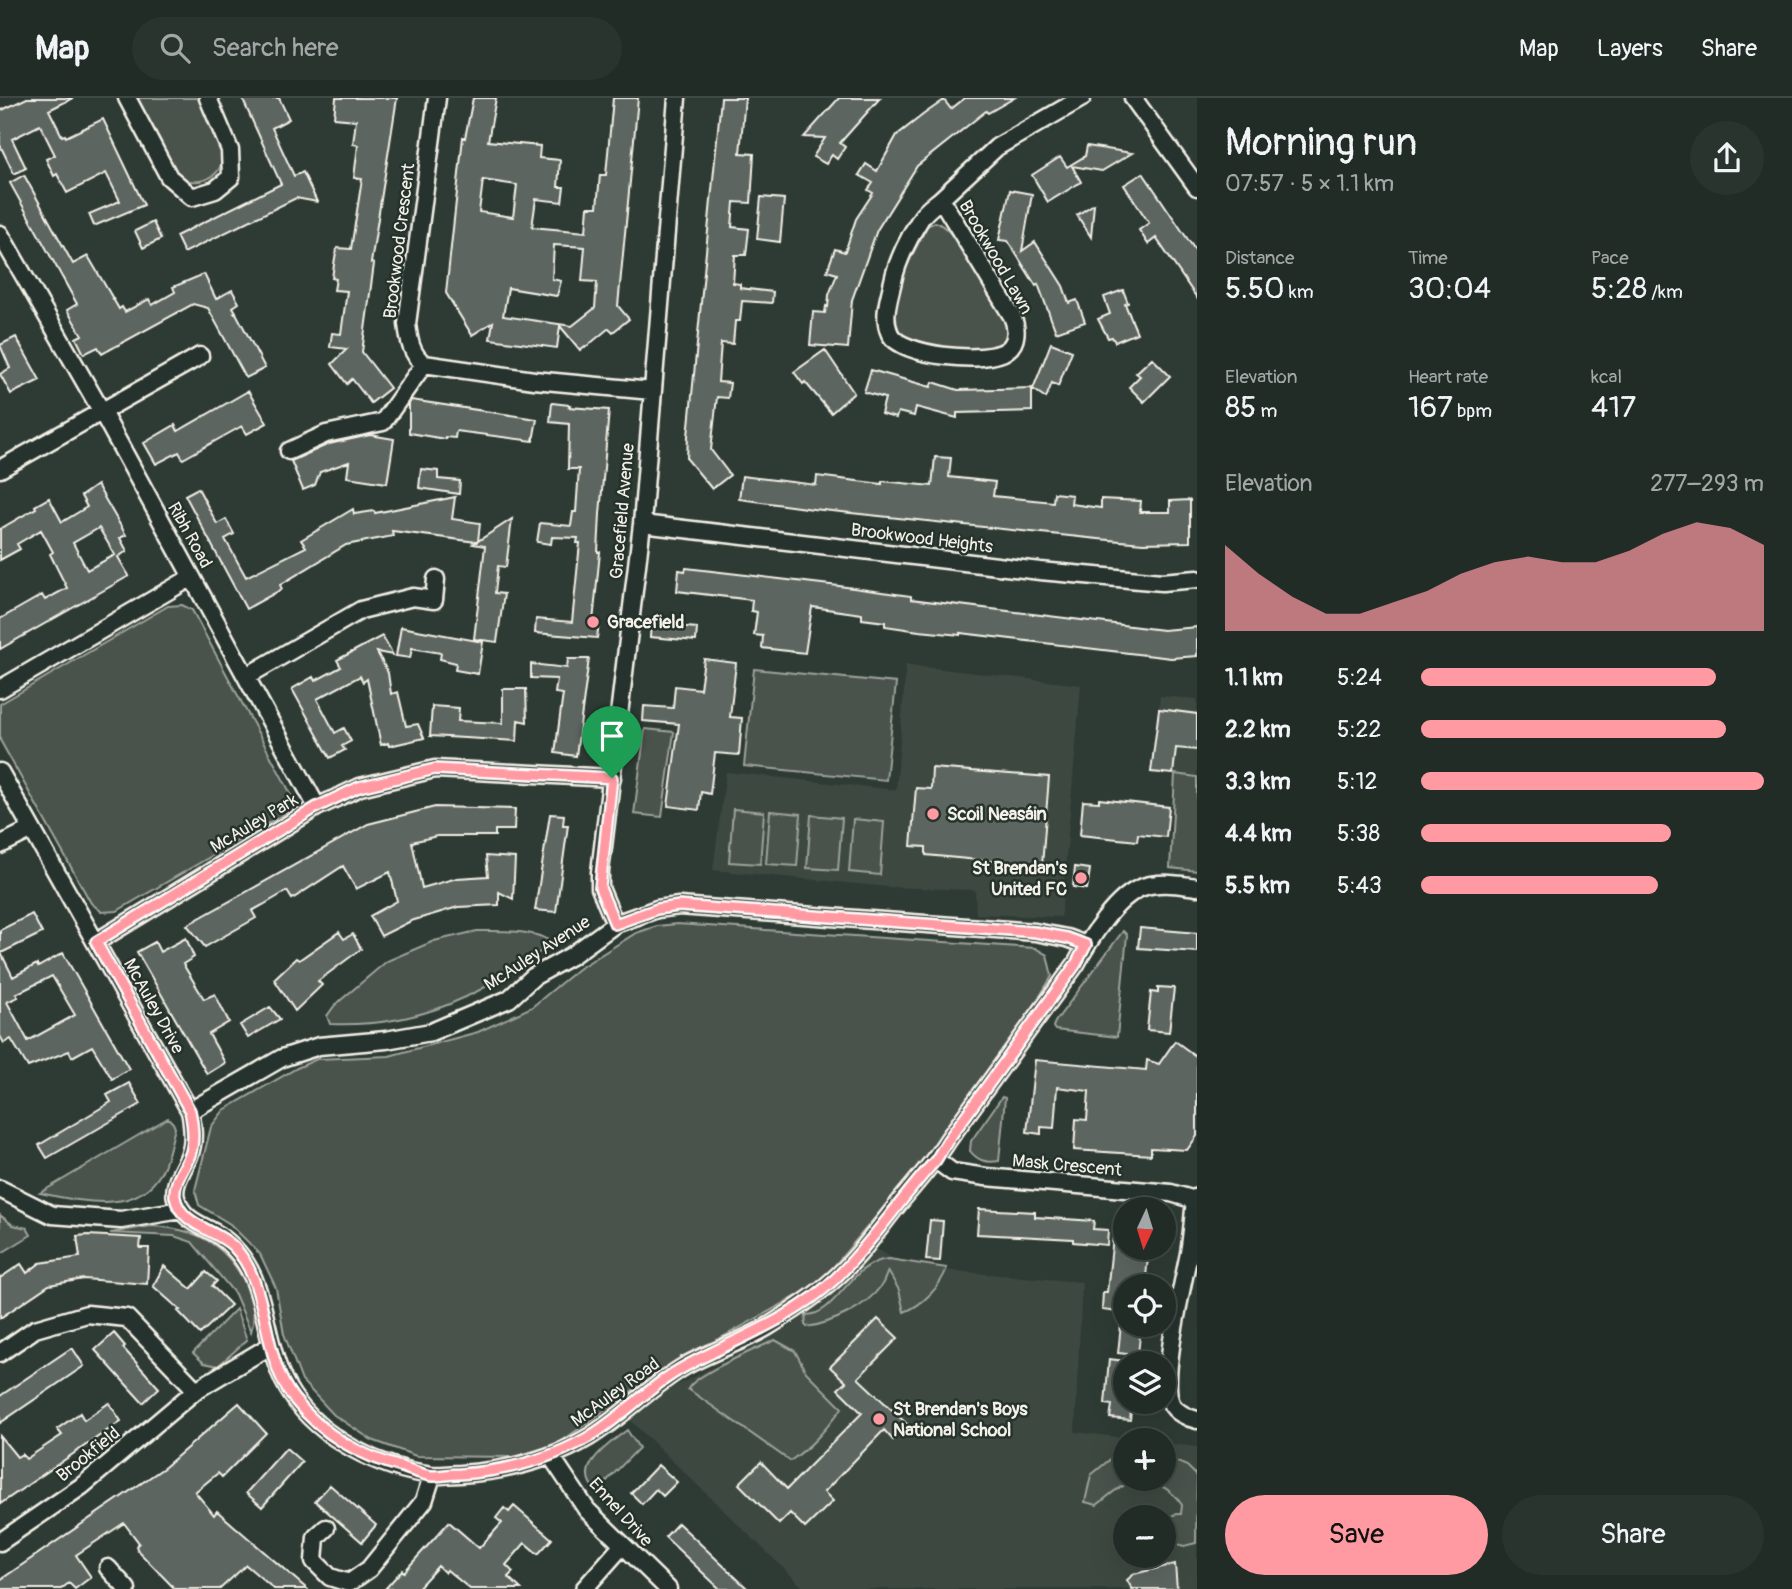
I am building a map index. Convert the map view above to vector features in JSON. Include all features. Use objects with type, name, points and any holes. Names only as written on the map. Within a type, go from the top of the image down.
[{"type":"street","points":[[127,98],[169,177],[192,197],[215,190],[231,177],[230,150],[208,98]]},
{"type":"street","name":"Brookwood Crescent","points":[[424,364],[409,344],[407,324],[437,98]]},
{"type":"street","name":"Gracefield Avenue","points":[[615,924],[600,888],[642,524],[677,98]]},
{"type":"street","name":"Brookwood Lawn","points":[[941,199],[1012,316],[1016,336],[1007,350],[990,356],[934,354],[909,349],[891,336],[885,318],[895,270],[922,216],[997,147],[1082,98]]},
{"type":"street","points":[[1133,98],[1197,187]]},
{"type":"street","name":"Ribh Road","points":[[0,234],[6,260],[102,412],[317,807]]},
{"type":"street","points":[[0,469],[200,356]]},
{"type":"street","points":[[289,451],[326,433],[383,422],[424,364],[534,380],[652,391]]},
{"type":"street","name":"Brookwood Heights","points":[[642,524],[1041,571],[1162,582],[1197,579]]},
{"type":"street","points":[[0,689],[192,577]]},
{"type":"street","points":[[247,676],[361,610],[413,597],[434,600],[436,579]]},
{"type":"street","name":"McAuley Park","points":[[96,942],[317,807],[359,787],[435,769],[612,778]]},
{"type":"street","name":"McAuley Drive","points":[[0,772],[190,1111],[194,1127],[190,1155],[181,1170],[175,1195],[181,1210]]},
{"type":"street","points":[[0,845],[32,829]]},
{"type":"street","name":"McAuley Road","points":[[181,1210],[191,1222],[233,1246],[245,1260],[261,1301],[277,1368],[292,1396],[331,1436],[358,1452],[432,1476],[519,1467],[551,1456],[589,1437],[685,1366],[764,1329],[801,1306],[834,1280],[936,1160],[1076,964],[1086,945],[1125,897],[1143,887],[1170,883],[1197,887]]},
{"type":"street","name":"McAuley Avenue","points":[[190,1111],[282,1058],[319,1046],[386,1040],[431,1032],[509,999],[533,977],[571,956],[615,924],[657,909],[679,906],[1035,932],[1086,945]]},
{"type":"street","name":"Mask Crescent","points":[[936,1160],[952,1172],[1171,1192],[1196,1199]]},
{"type":"street","points":[[0,1189],[52,1215],[121,1220],[181,1210]]},
{"type":"street","points":[[1196,1199],[1193,1252],[1173,1333],[1168,1389],[1172,1405],[1187,1418],[1197,1420]]},
{"type":"street","points":[[0,1353],[35,1329],[87,1314],[127,1318],[196,1391]]},
{"type":"street","name":"Brookfield","points":[[0,1542],[82,1486],[196,1391],[270,1346]]},
{"type":"street","name":"Ennel Drive","points":[[551,1456],[587,1510],[668,1589]]},
{"type":"street","points":[[326,1528],[316,1537],[314,1561],[330,1577],[349,1583],[369,1569],[424,1501],[432,1476]]},
{"type":"street","points":[[584,1589],[622,1546]]},
{"type":"street","points":[[108,1569],[127,1589]]},
{"type":"shaded area","points":[[134,98],[198,98],[221,146],[223,156],[216,173],[204,180],[181,180],[170,166]]},
{"type":"shaded area","points":[[935,222],[944,227],[965,251],[1011,325],[1007,339],[986,351],[965,353],[927,346],[906,337],[897,325],[894,306],[900,283],[927,226]]},
{"type":"shaded area","points":[[182,605],[192,610],[291,794],[292,801],[287,812],[117,911],[102,912],[91,903],[0,740],[0,704],[168,606]]},
{"type":"shaded area","points":[[906,665],[1081,685],[1061,917],[976,914],[975,890],[889,887],[713,870],[726,772],[896,790]]},
{"type":"shaded area","points":[[754,669],[896,683],[886,780],[744,766]]},
{"type":"shaded area","points":[[1160,696],[1197,699],[1197,777],[1151,772]]},
{"type":"shaded area","points":[[645,729],[674,732],[662,817],[634,814]]},
{"type":"shaded area","points":[[1175,774],[1197,777],[1197,871],[1170,868]]},
{"type":"shaded area","points":[[733,809],[764,812],[760,864],[729,862]]},
{"type":"shaded area","points":[[770,811],[801,814],[797,866],[766,864]]},
{"type":"shaded area","points":[[811,815],[842,818],[838,870],[807,868]]},
{"type":"shaded area","points":[[853,819],[884,822],[880,875],[849,872]]},
{"type":"shaded area","points":[[677,924],[1035,948],[1047,955],[1052,976],[1019,1031],[922,1162],[819,1284],[657,1373],[559,1443],[516,1457],[416,1456],[372,1440],[334,1415],[302,1381],[284,1334],[276,1288],[260,1254],[230,1224],[199,1205],[195,1190],[211,1127],[224,1110],[317,1059],[389,1056],[478,1032],[532,1007],[578,969],[636,933],[657,926]]},
{"type":"shaded area","points":[[477,931],[527,933],[546,938],[552,943],[527,962],[475,993],[421,1014],[362,1024],[330,1024],[327,1016],[335,1005],[387,961],[434,941]]},
{"type":"shaded area","points":[[1123,931],[1127,935],[1117,1037],[1055,1030],[1055,1022]]},
{"type":"shaded area","points":[[1002,1097],[1005,1098],[999,1161],[990,1162],[976,1157],[970,1151],[971,1141]]},
{"type":"shaded area","points":[[168,1118],[175,1128],[168,1156],[152,1185],[139,1195],[107,1202],[40,1193]]},
{"type":"shaded area","points":[[0,1215],[13,1225],[27,1228],[31,1235],[0,1254]]},
{"type":"shaded area","points":[[151,1226],[199,1236],[226,1256],[235,1266],[249,1292],[253,1305],[251,1332],[235,1294],[192,1242],[174,1236],[110,1233]]},
{"type":"shaded area","points":[[874,1247],[906,1267],[1082,1282],[1075,1432],[1113,1437],[1113,1491],[1176,1491],[1176,1444],[1197,1447],[1197,1589],[805,1589],[628,1418],[657,1396],[791,1326],[836,1291]]},
{"type":"shaded area","points":[[889,1259],[947,1268],[930,1294],[918,1305],[904,1312],[899,1290],[888,1271],[881,1286],[857,1308],[827,1322],[807,1327],[805,1325],[806,1315],[827,1307],[864,1269],[875,1262]]},
{"type":"shaded area","points":[[236,1309],[247,1340],[218,1366],[204,1363],[193,1353]]},
{"type":"shaded area","points":[[775,1340],[795,1351],[806,1372],[842,1408],[818,1437],[790,1461],[688,1389],[714,1369]]},
{"type":"shaded area","points":[[627,1430],[639,1448],[597,1491],[590,1483],[590,1465],[603,1449]]},
{"type":"shaded area","points":[[1113,1457],[1113,1491],[1115,1491],[1097,1505],[1085,1502],[1091,1475]]},
{"type":"shaded area","points":[[1176,1461],[1187,1466],[1197,1476],[1196,1543],[1184,1546],[1176,1544],[1176,1514],[1181,1514],[1182,1505],[1171,1492],[1176,1491]]},
{"type":"building","points":[[27,98],[73,98],[49,110],[62,136],[66,137],[103,119],[144,205],[94,226],[89,214],[120,201],[106,173],[67,193],[57,174],[54,176],[46,159],[55,155],[40,125],[12,139],[26,168],[14,174],[0,145],[0,111]]},
{"type":"building","points":[[242,98],[279,98],[289,119],[272,128],[294,176],[303,172],[317,202],[296,198],[184,253],[176,236],[281,184]]},
{"type":"building","points":[[336,98],[397,98],[371,263],[374,264],[362,352],[390,388],[371,403],[352,379],[347,384],[332,364],[347,349],[330,347],[332,333],[341,334],[347,291],[334,290],[336,279],[332,278],[335,258],[337,248],[351,249],[362,179],[354,178],[358,145],[353,144],[356,120],[334,118]]},
{"type":"building","points":[[473,98],[496,98],[488,141],[540,146],[539,158],[560,160],[558,187],[564,187],[562,202],[536,199],[532,227],[586,232],[588,207],[597,207],[600,175],[606,175],[613,98],[638,98],[618,306],[629,319],[613,332],[609,328],[580,350],[560,326],[557,348],[490,339],[493,322],[472,335],[446,293],[463,137],[465,138]],"holes":[[[483,180],[517,185],[513,217],[479,212]],[[554,245],[585,247],[582,281],[597,282],[595,308],[572,326],[503,316],[508,288],[557,296],[561,281],[552,279]]]},
{"type":"building","points":[[721,98],[745,98],[740,153],[754,154],[751,203],[734,202],[732,227],[749,229],[746,255],[735,255],[733,283],[740,284],[740,288],[773,292],[772,303],[742,301],[740,321],[735,321],[733,344],[721,343],[718,382],[730,383],[728,398],[717,397],[711,450],[730,475],[712,489],[687,459]]},
{"type":"building","points":[[839,98],[880,98],[840,143],[845,147],[837,159],[832,155],[826,164],[813,157],[825,138],[804,137]]},
{"type":"building","points":[[965,98],[1014,98],[988,113],[986,111],[917,166],[877,230],[852,300],[848,348],[810,345],[813,312],[825,313],[837,274],[827,271],[835,249],[845,252],[856,219],[873,193],[868,190],[873,183],[859,175],[866,164],[877,171],[897,135],[924,114],[944,100],[951,109]]},
{"type":"building","points":[[1087,146],[1132,153],[1102,171],[1072,166],[1081,182],[1048,202],[1032,175],[1060,157],[1067,167],[1085,156]]},
{"type":"building","points":[[1143,173],[1197,253],[1197,298],[1156,238],[1148,244],[1139,230],[1149,223],[1124,185]]},
{"type":"building","points":[[24,175],[73,264],[88,256],[119,309],[122,307],[125,312],[149,299],[152,305],[175,292],[173,287],[204,274],[216,299],[232,290],[239,303],[233,307],[236,312],[233,313],[236,313],[265,368],[246,378],[208,308],[193,304],[102,354],[98,347],[84,354],[76,338],[82,335],[67,310],[77,304],[10,183]]},
{"type":"building","points":[[1010,190],[1032,194],[1022,251],[1035,242],[1063,286],[1069,303],[1077,300],[1085,322],[1056,332],[1038,284],[1036,286],[1008,241],[999,240]]},
{"type":"building","points":[[761,197],[784,199],[780,242],[757,239]]},
{"type":"building","points":[[1094,204],[1091,237],[1077,215]]},
{"type":"building","points":[[153,222],[161,239],[143,248],[135,231]]},
{"type":"building","points":[[1123,290],[1128,303],[1125,304],[1137,333],[1115,342],[1112,337],[1108,338],[1098,319],[1110,314],[1104,297]]},
{"type":"building","points":[[16,337],[40,380],[11,394],[0,374],[10,368],[0,345]]},
{"type":"building","points":[[1051,343],[1072,351],[1058,386],[1052,383],[1046,398],[1033,389]]},
{"type":"building","points":[[825,350],[854,393],[831,413],[794,372]]},
{"type":"building","points":[[1152,358],[1170,376],[1144,402],[1129,387],[1140,376],[1136,373]]},
{"type":"building","points":[[871,370],[931,387],[933,382],[958,390],[1032,388],[1032,411],[957,413],[957,418],[916,407],[914,416],[898,412],[896,418],[881,414],[885,398],[864,392]]},
{"type":"building","points":[[248,391],[267,423],[247,434],[242,426],[183,459],[179,452],[156,464],[144,443],[175,425],[178,431]]},
{"type":"building","points":[[411,400],[537,419],[533,441],[456,431],[455,438],[445,439],[409,433]]},
{"type":"building","points":[[552,403],[609,410],[593,622],[599,623],[597,638],[535,633],[536,619],[572,622],[580,543],[577,543],[578,538],[552,537],[551,544],[537,542],[540,523],[571,526],[573,512],[576,512],[579,469],[568,469],[569,424],[550,422]]},
{"type":"building","points":[[370,435],[394,439],[387,483],[347,477],[349,462],[320,472],[315,485],[303,490],[291,461],[329,444]]},
{"type":"building","points":[[935,457],[951,458],[949,477],[995,482],[993,496],[1053,502],[1054,493],[1072,495],[1071,504],[1101,508],[1101,499],[1141,501],[1140,512],[1170,512],[1170,501],[1190,500],[1190,542],[1143,543],[1098,539],[739,499],[742,476],[816,485],[817,476],[882,484],[882,481],[932,486]]},
{"type":"building","points":[[421,469],[438,471],[438,479],[460,481],[459,494],[419,488]]},
{"type":"building","points":[[97,485],[126,535],[120,538],[127,551],[118,557],[129,576],[0,649],[0,619],[42,595],[45,600],[67,588],[41,530],[17,544],[20,549],[0,560],[0,529],[49,498],[62,522],[87,507],[81,496]],"holes":[[[99,528],[115,555],[87,570],[73,543]]]},
{"type":"building","points":[[198,488],[217,524],[226,519],[234,534],[225,539],[246,577],[306,547],[301,540],[353,509],[354,514],[375,513],[455,497],[452,519],[480,523],[478,541],[512,519],[506,567],[498,566],[495,593],[504,594],[497,642],[474,639],[485,546],[473,544],[476,542],[392,531],[393,536],[346,545],[280,585],[282,589],[246,609],[185,495]]},
{"type":"building","points":[[686,568],[1163,630],[1197,627],[1197,656],[1171,658],[960,633],[919,631],[885,626],[885,622],[862,619],[862,614],[812,607],[805,653],[762,648],[763,636],[754,635],[757,612],[751,611],[752,600],[677,591],[679,570],[685,571]]},
{"type":"building","points":[[651,624],[697,628],[696,641],[650,637]]},
{"type":"building","points":[[401,627],[483,642],[478,674],[455,670],[456,663],[440,659],[441,653],[412,648],[410,658],[396,656]]},
{"type":"building","points":[[382,636],[393,655],[377,652],[388,673],[391,694],[398,692],[406,726],[418,724],[424,738],[389,746],[388,743],[381,745],[367,679],[363,682],[360,676],[317,699],[335,733],[344,728],[351,741],[342,746],[345,750],[330,758],[292,689],[313,677],[315,681],[341,667],[337,660]]},
{"type":"building","points":[[568,659],[589,659],[576,756],[555,753],[563,694],[555,693],[557,679],[531,678],[531,664],[567,668]]},
{"type":"building","points":[[704,659],[736,663],[730,717],[742,718],[739,755],[715,753],[710,794],[701,792],[699,810],[668,806],[679,724],[643,721],[644,706],[673,708],[675,686],[700,689]]},
{"type":"building","points":[[503,689],[526,689],[527,722],[518,720],[517,741],[430,736],[432,706],[459,708],[458,721],[503,723]]},
{"type":"building","points":[[1159,709],[1197,714],[1197,750],[1176,748],[1173,774],[1151,772]]},
{"type":"building","name":"Scoil Neasáin","points":[[932,768],[1049,777],[1042,866],[926,855],[926,847],[911,846],[916,788],[931,789]]},
{"type":"building","points":[[1099,799],[1169,807],[1166,837],[1138,834],[1137,841],[1080,835],[1083,801],[1099,802]]},
{"type":"building","points":[[435,807],[515,809],[514,830],[495,830],[495,836],[437,836],[412,842],[422,888],[457,878],[488,876],[486,856],[515,858],[513,899],[499,892],[499,905],[458,907],[411,921],[381,936],[370,916],[397,901],[390,872],[356,889],[343,866],[292,899],[287,891],[252,911],[256,918],[205,947],[187,925],[368,824]]},
{"type":"building","points":[[550,814],[564,815],[563,825],[568,825],[556,912],[535,910]]},
{"type":"building","name":"St Brendan's United FC","points":[[1075,867],[1090,869],[1087,889],[1073,887]]},
{"type":"building","points":[[32,914],[42,933],[1,953],[13,977],[63,953],[129,1069],[112,1079],[92,1046],[72,1057],[69,1051],[28,1067],[11,1039],[4,1043],[0,1036],[0,930]],"holes":[[[52,976],[75,1015],[28,1041],[7,1002],[18,997],[16,994]]]},
{"type":"building","points":[[1140,928],[1197,933],[1197,952],[1138,948]]},
{"type":"building","points":[[339,932],[344,939],[353,934],[361,949],[318,981],[322,985],[295,1011],[274,979],[296,958],[299,960]]},
{"type":"building","points":[[186,938],[194,957],[183,964],[204,999],[215,994],[229,1022],[209,1034],[225,1063],[207,1074],[137,952],[155,942],[160,952]]},
{"type":"building","points":[[1158,987],[1174,988],[1169,1032],[1147,1030],[1151,992],[1158,993]]},
{"type":"building","points":[[270,1007],[280,1019],[248,1038],[240,1025]]},
{"type":"building","points":[[1175,1041],[1197,1057],[1197,1136],[1187,1150],[1151,1148],[1151,1155],[1074,1150],[1076,1119],[1087,1120],[1089,1091],[1057,1087],[1054,1128],[1041,1127],[1041,1134],[1027,1132],[1035,1060],[1146,1070],[1147,1060],[1159,1064]]},
{"type":"building","points":[[129,1083],[141,1104],[47,1158],[39,1145],[111,1102],[107,1095]]},
{"type":"building","points":[[979,1209],[1035,1212],[1035,1217],[1094,1221],[1093,1229],[1108,1230],[1107,1245],[1073,1242],[1073,1239],[977,1234]]},
{"type":"building","points":[[930,1220],[943,1221],[940,1261],[926,1260]]},
{"type":"building","points":[[77,1236],[141,1238],[140,1248],[149,1248],[147,1284],[84,1279],[49,1285],[0,1318],[0,1278],[21,1264],[27,1273],[40,1263],[80,1257]]},
{"type":"building","points":[[1113,1237],[1113,1260],[1148,1260],[1146,1274],[1113,1274],[1113,1311],[1102,1310],[1103,1292],[1107,1292]]},
{"type":"building","points":[[164,1266],[191,1289],[206,1272],[217,1281],[212,1286],[231,1305],[200,1334],[178,1311],[180,1310],[153,1286]]},
{"type":"building","name":"St Brendan's Boys National School","points":[[878,1319],[898,1338],[858,1378],[908,1425],[893,1440],[884,1430],[824,1492],[833,1501],[805,1528],[790,1513],[779,1524],[739,1484],[761,1462],[787,1489],[862,1413],[838,1389],[846,1382],[830,1367]]},
{"type":"building","points":[[114,1333],[125,1346],[123,1348],[159,1388],[143,1403],[95,1350]]},
{"type":"building","points":[[1120,1337],[1140,1337],[1138,1351],[1118,1351]]},
{"type":"building","points":[[73,1349],[84,1366],[0,1423],[0,1396]]},
{"type":"building","points":[[1109,1359],[1113,1360],[1113,1414],[1131,1414],[1130,1420],[1110,1418],[1112,1405],[1105,1404]]},
{"type":"building","points":[[109,1403],[121,1421],[0,1504],[0,1436],[17,1457],[22,1454],[26,1459],[62,1435],[57,1429],[80,1413],[84,1420]]},
{"type":"building","points":[[239,1403],[266,1433],[222,1477],[218,1473],[195,1492],[214,1515],[217,1511],[307,1589],[274,1589],[246,1565],[220,1589],[175,1589],[138,1551],[136,1546],[139,1543],[124,1523],[76,1555],[91,1577],[75,1589],[69,1583],[61,1589],[0,1589],[0,1580],[165,1467]]},
{"type":"building","points":[[286,1448],[302,1462],[262,1507],[246,1493]]},
{"type":"building","points":[[658,1465],[677,1482],[663,1496],[656,1489],[642,1504],[631,1493]]},
{"type":"building","points":[[330,1485],[376,1525],[362,1542],[315,1501]]},
{"type":"building","points":[[514,1506],[552,1539],[538,1554],[525,1543],[506,1565],[513,1572],[508,1577],[521,1589],[470,1589],[438,1566],[417,1589],[385,1589],[449,1522],[479,1548],[502,1523],[496,1518],[504,1508],[509,1512]]},
{"type":"building","points":[[678,1523],[748,1589],[720,1589],[665,1537]]},
{"type":"building","points":[[1159,1568],[1175,1568],[1177,1589],[1132,1589],[1127,1580],[1134,1574]]},
{"type":"place","name":"Gracefield","points":[[593,622]]},
{"type":"place","name":"Scoil Neasáin","points":[[933,814]]},
{"type":"place","name":"St Brendan's United FC","points":[[1081,878]]},
{"type":"place","name":"St Brendan's Boys National School","points":[[879,1419]]},
{"type":"route","points":[[435,769],[612,778],[600,888],[615,924],[657,909],[679,906],[1035,932],[1086,945],[1076,964],[936,1160],[834,1280],[801,1306],[764,1329],[685,1366],[589,1437],[551,1456],[519,1467],[432,1476],[358,1452],[331,1436],[292,1396],[277,1368],[265,1327],[261,1301],[245,1260],[233,1246],[191,1222],[181,1210],[175,1195],[181,1170],[190,1155],[194,1127],[190,1111],[96,942],[317,807],[359,787],[435,769]]}]
